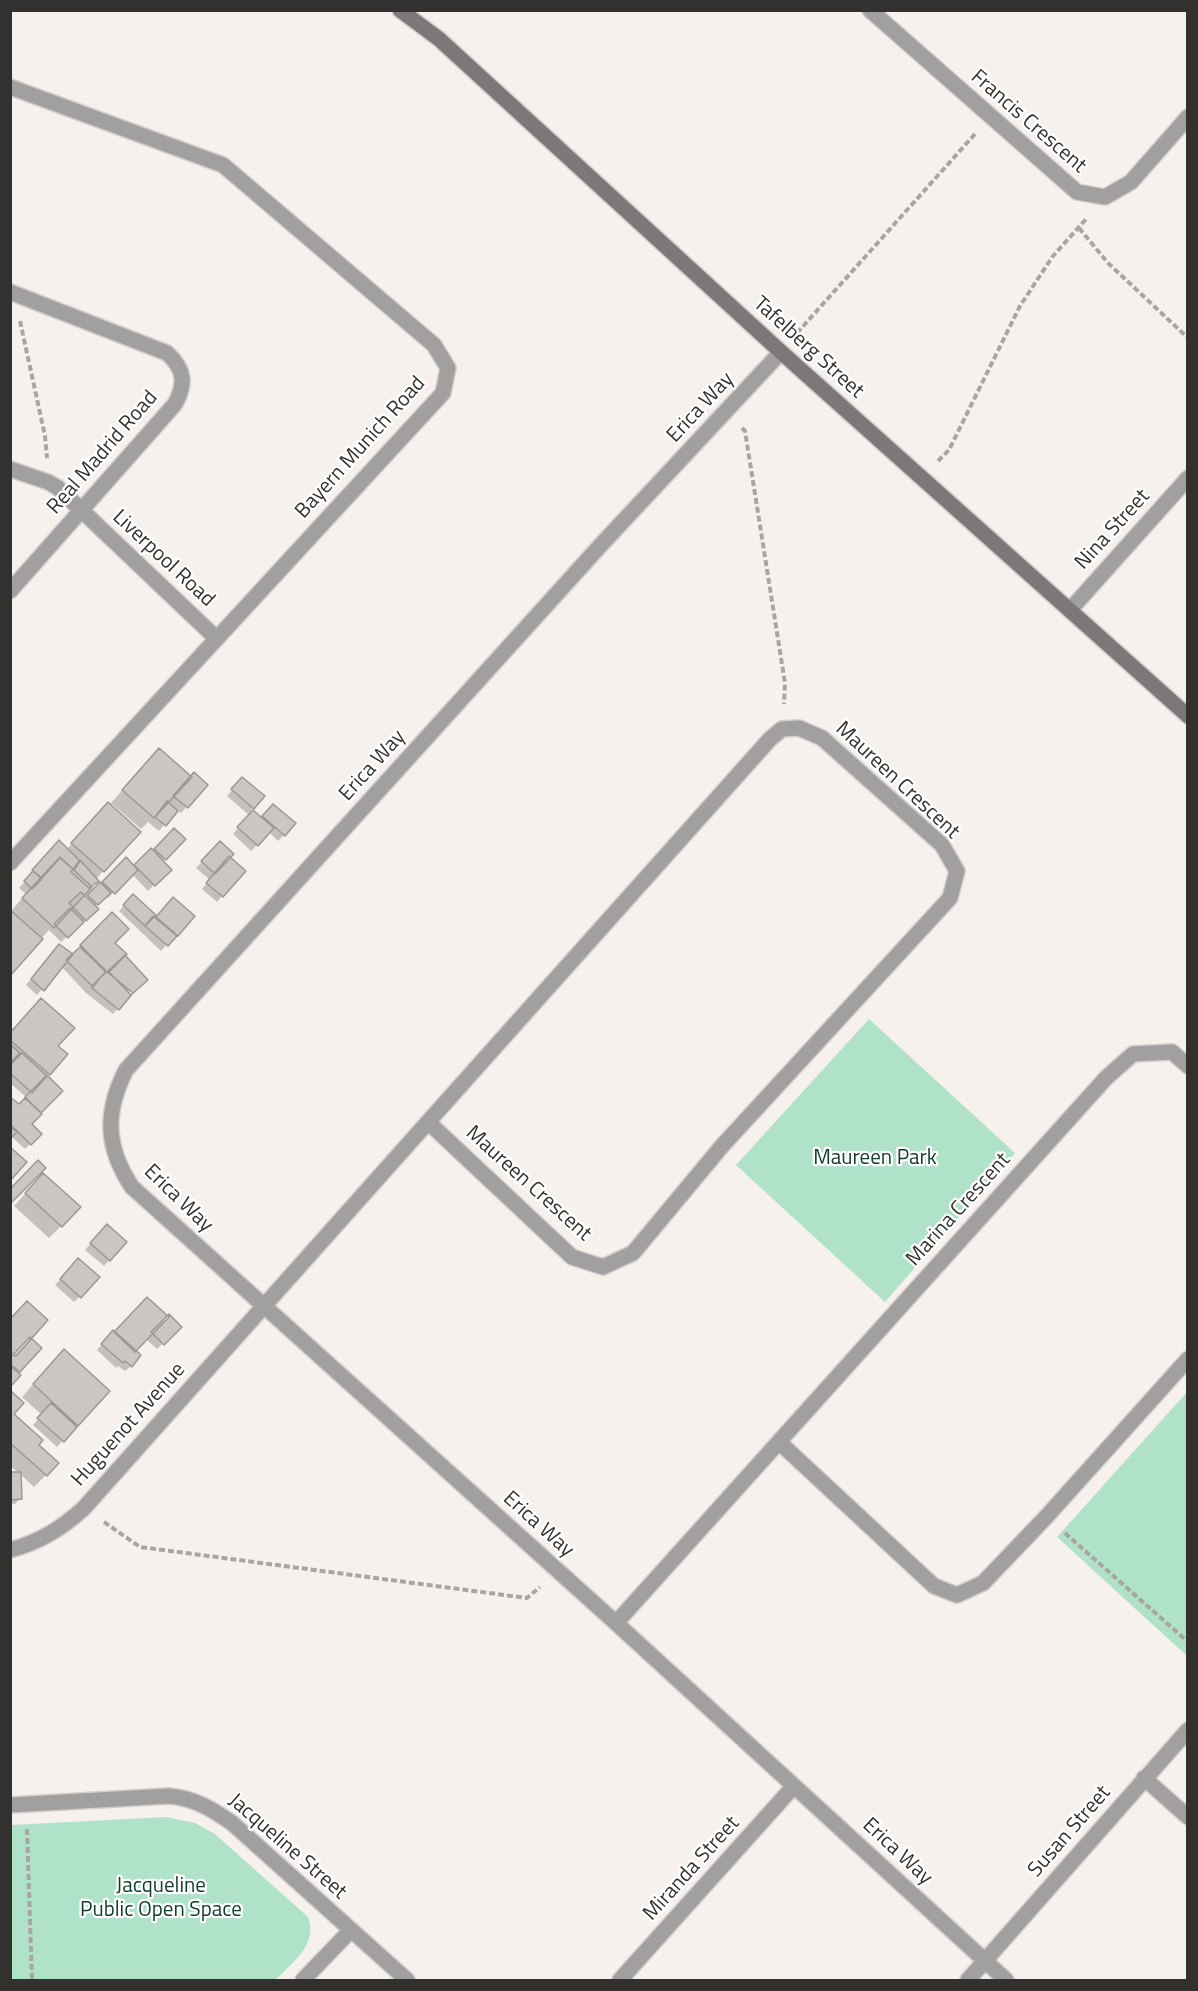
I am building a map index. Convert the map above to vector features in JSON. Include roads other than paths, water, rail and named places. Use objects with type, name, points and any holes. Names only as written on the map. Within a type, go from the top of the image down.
[{"type":"street","name":"Tafelberg Street","points":[[400,10],[448,47],[780,352],[1188,716]]},
{"type":"street","name":"Francis Crescent","points":[[870,10],[1077,192],[1105,197],[1131,182],[1188,117]]},
{"type":"street","name":"Bayern Munich Road","points":[[10,87],[223,165],[434,345],[448,368],[443,393],[10,863]]},
{"type":"street","name":"Real Madrid Road","points":[[10,591],[175,404],[183,382],[181,370],[167,353],[12,293]]},
{"type":"street","name":"Erica Way","points":[[780,352],[591,556],[126,1070],[112,1101],[111,1137],[114,1155],[132,1188],[616,1623],[1006,1980]]},
{"type":"street","name":"Liverpool Road","points":[[10,469],[48,482],[68,496],[216,638]]},
{"type":"street","name":"Nina Street","points":[[1070,610],[1188,478]]},
{"type":"street","name":"Maureen Crescent","points":[[263,1305],[770,739],[782,729],[799,728],[822,738],[942,845],[957,871],[950,898],[722,1146],[633,1253],[603,1267],[572,1257],[428,1122]]},
{"type":"street","name":"Marina Crescent","points":[[616,1623],[1106,1078],[1133,1054],[1172,1052],[1188,1066]]},
{"type":"street","name":"Huguenot Avenue","points":[[10,1550],[38,1541],[55,1532],[84,1508],[263,1305]]},
{"type":"street","points":[[779,1442],[934,1586],[957,1594],[983,1583],[1047,1516],[1188,1359]]},
{"type":"street","name":"Susan Street","points":[[968,1980],[1188,1730]]},
{"type":"street","points":[[1144,1778],[1188,1817]]},
{"type":"street","name":"Miranda Street","points":[[620,1980],[794,1786]]},
{"type":"street","name":"Jacqueline Street","points":[[10,1805],[169,1796],[203,1804],[232,1823],[407,1980]]},
{"type":"street","points":[[303,1980],[351,1930]]},
{"type":"park label","name":"Maureen Park","points":[[875,1159]]},
{"type":"park label","name":"Jacqueline Public Open Space","points":[[161,1899]]}]
